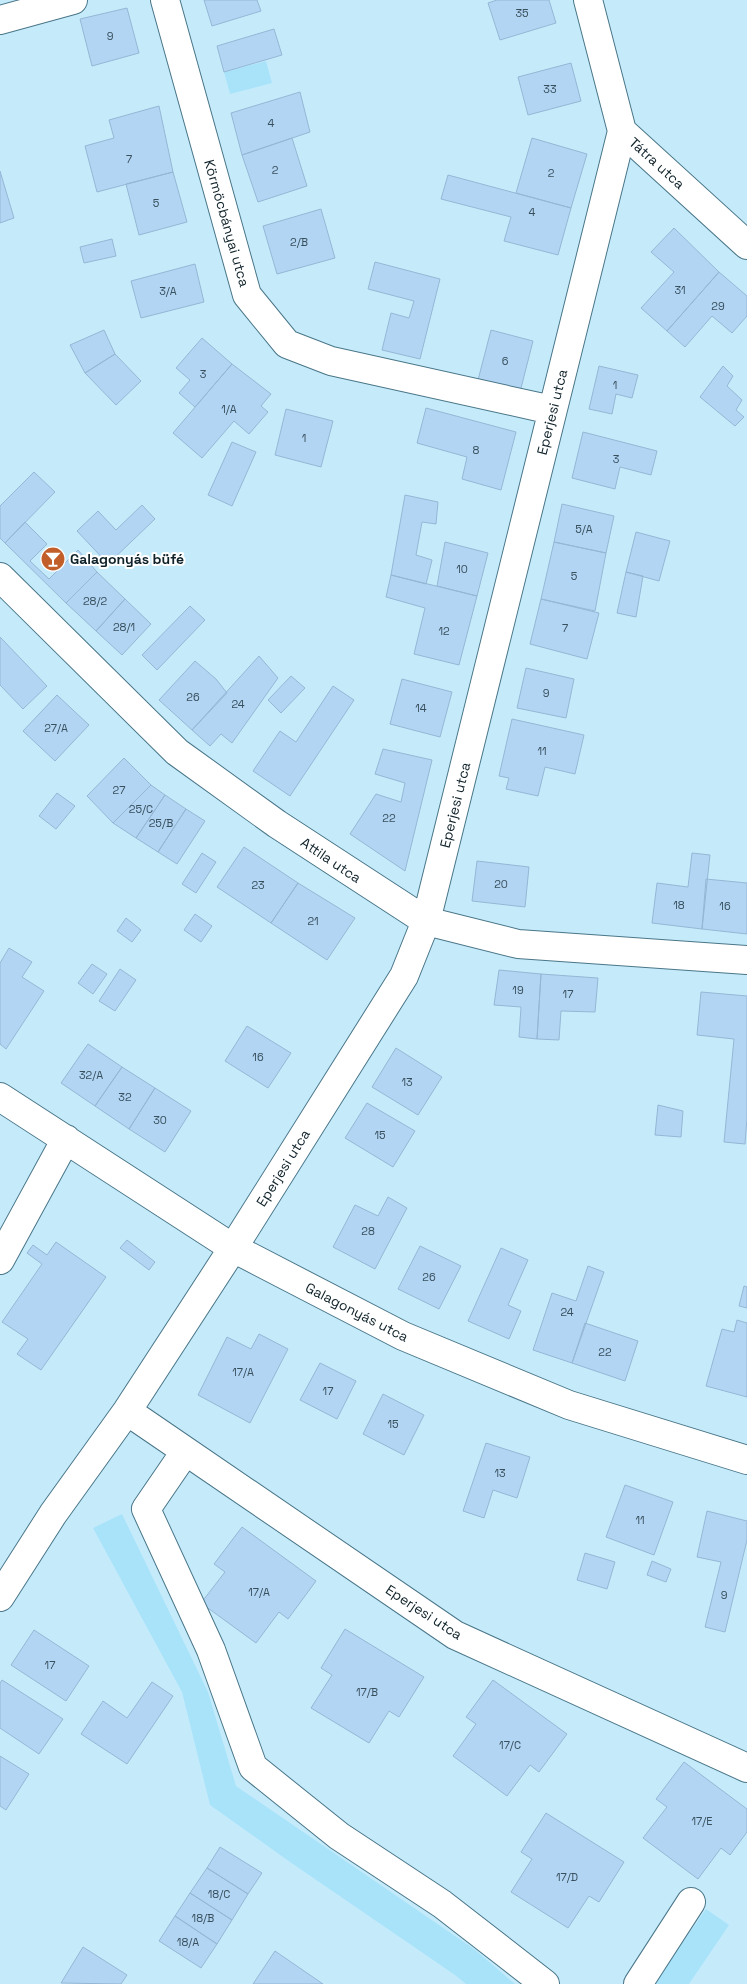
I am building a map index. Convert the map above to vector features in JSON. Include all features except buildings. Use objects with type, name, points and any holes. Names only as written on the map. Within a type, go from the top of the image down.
[{"type":"street","points":[[0,20],[73,0]]},
{"type":"street","name":"Körmöcbányai utca","points":[[165,0],[247,295],[287,344],[331,361],[552,410]]},
{"type":"street","name":"Tátra utca","points":[[588,0],[622,131],[747,245]]},
{"type":"street","name":"Eperjesi utca","points":[[0,1596],[53,1514],[127,1411],[233,1248],[404,976],[426,921],[622,131]]},
{"type":"street","name":"Attila utca","points":[[0,577],[177,752],[285,830],[426,921],[518,944],[747,960]]},
{"type":"street","name":"Galagonyás utca","points":[[0,1097],[233,1248],[403,1336],[560,1401],[747,1460]]},
{"type":"street","points":[[0,1260],[9,1237],[66,1139]]},
{"type":"street","name":"Eperjesi utca","points":[[127,1411],[455,1635],[747,1768]]},
{"type":"street","points":[[185,1452],[146,1509],[211,1650],[253,1767],[338,1836],[442,1904],[545,1984]]},
{"type":"street","points":[[638,1984],[691,1902]]},
{"type":"shaded area","points":[[266,61],[272,83],[230,94],[224,72]]},
{"type":"shaded area","points":[[122,1514],[208,1692],[236,1786],[474,1949],[515,1984],[466,1984],[210,1805],[182,1692],[93,1528]]},
{"type":"shaded area","points":[[706,1909],[729,1925],[689,1984],[654,1984]]},
{"type":"place","name":"Galagonyás büfé","points":[[53,559]]}]
